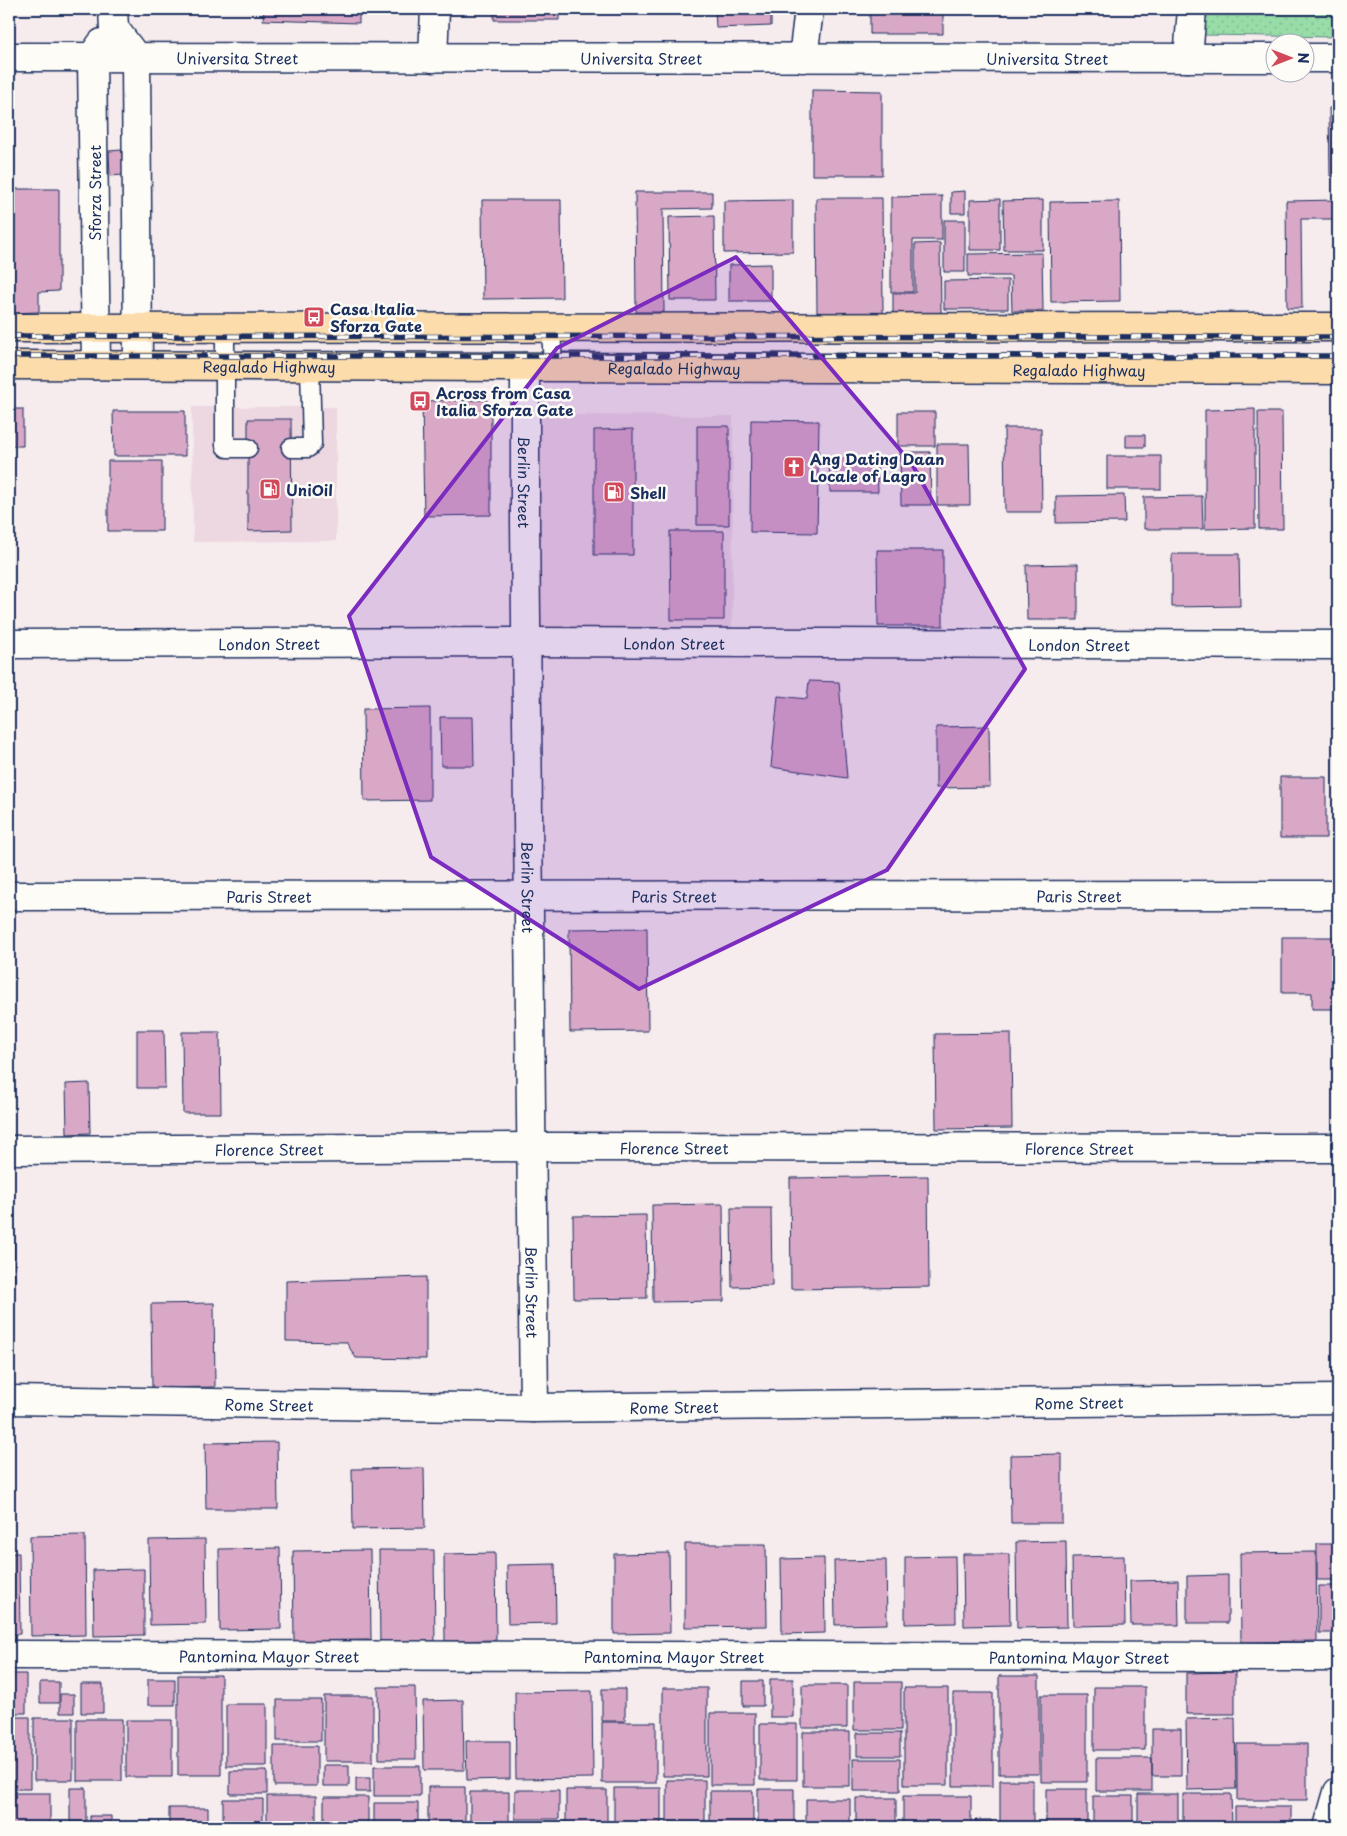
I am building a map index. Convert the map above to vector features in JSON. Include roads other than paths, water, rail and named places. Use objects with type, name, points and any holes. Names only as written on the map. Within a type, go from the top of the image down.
[{"type":"main road","points":[[9,328],[1338,327]]},
{"type":"main road","name":"Regalado Highway","points":[[9,365],[1338,370]]},
{"type":"street","points":[[433,58],[435,9]]},
{"type":"street","points":[[803,58],[809,9]]},
{"type":"street","points":[[1188,58],[1192,9]]},
{"type":"street","points":[[92,57],[113,18]]},
{"type":"street","points":[[113,18],[136,57],[138,364]]},
{"type":"street","name":"Universita Street","points":[[9,57],[1264,58]]},
{"type":"street","name":"Sforza Street","points":[[92,57],[96,365]]},
{"type":"street","points":[[1314,58],[1338,58]]},
{"type":"street","points":[[94,250],[138,250]]},
{"type":"street","name":"Berlin Street","points":[[525,367],[534,1408]]},
{"type":"street","name":"London Street","points":[[9,644],[526,642],[1338,645]]},
{"type":"street","name":"Paris Street","points":[[9,896],[1338,895]]},
{"type":"street","name":"Florence Street","points":[[9,1150],[532,1147],[1338,1148]]},
{"type":"street","name":"Rome Street","points":[[9,1400],[534,1408],[1338,1399]]},
{"type":"street","name":"Pantomina Mayor Street","points":[[9,1655],[1338,1657]]},
{"type":"street","points":[[1328,1827],[1338,1792]]},
{"type":"lane","points":[[225,328],[226,446],[227,448],[248,448]]},
{"type":"lane","points":[[551,328],[552,367]]},
{"type":"lane","points":[[291,448],[308,448],[312,444],[310,367]]},
{"type":"railway","points":[[9,336],[1338,337]]},
{"type":"railway","points":[[9,356],[1338,356]]},
{"type":"place","name":"Casa Italia Sforza Gate","points":[[314,317]]},
{"type":"place","name":"Across from Casa Italia Sforza Gate","points":[[420,401]]},
{"type":"place","name":"Ang Dating Daan Locale of Lagro","points":[[794,467]]},
{"type":"place","name":"UniOil","points":[[270,489]]},
{"type":"place","name":"Shell","points":[[614,492]]}]
